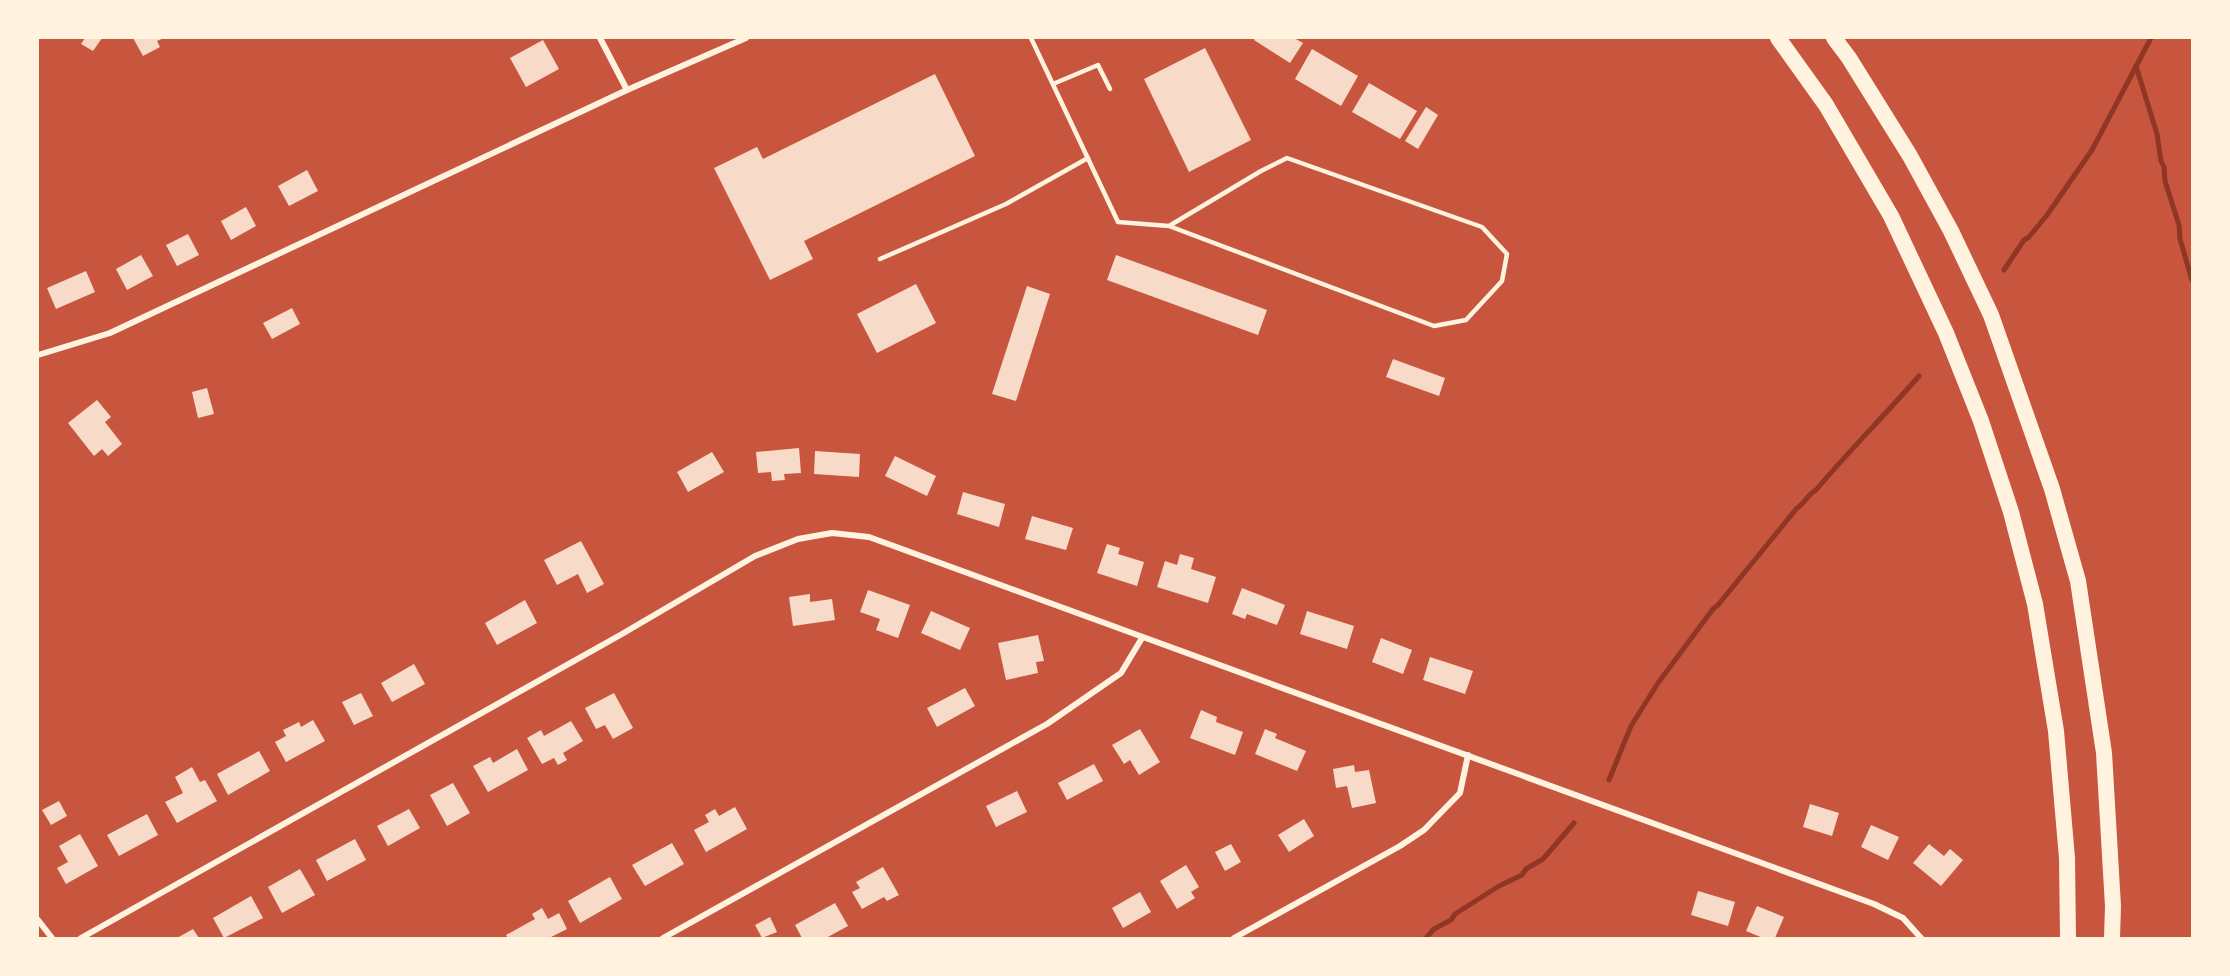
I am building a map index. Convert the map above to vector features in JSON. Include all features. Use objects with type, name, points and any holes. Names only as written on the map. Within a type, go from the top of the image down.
[{"type":"highway","points":[[1778,38],[1826,105],[1891,216],[1946,333],[1981,421],[2011,512],[2035,604],[2056,731],[2067,858],[2068,939]]},
{"type":"highway","points":[[1834,38],[1910,156],[1951,231],[1991,315],[2052,489],[2078,581],[2104,753],[2113,906],[2112,939]]},
{"type":"street","points":[[600,38],[627,90]]},
{"type":"street","points":[[38,355],[110,333],[627,90],[746,38]]},
{"type":"street","points":[[81,939],[756,556],[798,539],[832,533],[869,537],[1874,904],[1903,918],[1921,939]]},
{"type":"street","points":[[663,939],[1047,724],[1122,673],[1142,638]]},
{"type":"street","points":[[1234,939],[1424,830],[1460,793],[1468,755]]},
{"type":"street","points":[[38,920],[52,939]]},
{"type":"lane","points":[[1031,38],[1118,222],[1169,226],[1434,326],[1466,320],[1502,281],[1507,254],[1482,227],[1287,158],[1169,226]]},
{"type":"lane","points":[[1053,84],[1098,65],[1110,89]]},
{"type":"lane","points":[[880,259],[1006,204],[1088,158]]},
{"type":"building","points":[[85,38],[102,38],[93,51],[81,44]]},
{"type":"building","points":[[133,38],[164,38],[157,41],[160,47],[143,56]]},
{"type":"building","points":[[1255,38],[1294,38],[1303,43],[1290,63],[1254,40]]},
{"type":"building","points":[[543,40],[559,69],[526,87],[510,58]]},
{"type":"building","points":[[1205,48],[1251,140],[1189,172],[1144,79]]},
{"type":"building","points":[[1312,49],[1358,76],[1341,106],[1295,79]]},
{"type":"building","points":[[935,74],[975,156],[804,241],[813,259],[770,280],[714,168],[757,147],[763,159]]},
{"type":"building","points":[[1369,83],[1417,111],[1400,139],[1352,112]]},
{"type":"building","points":[[1426,107],[1438,115],[1418,149],[1405,141]]},
{"type":"building","points":[[307,170],[318,191],[289,206],[278,186]]},
{"type":"building","points":[[246,207],[256,226],[231,240],[221,221]]},
{"type":"building","points":[[188,234],[199,255],[177,266],[166,245]]},
{"type":"building","points":[[141,255],[153,276],[127,290],[116,269]]},
{"type":"building","points":[[1116,255],[1267,310],[1258,335],[1107,280]]},
{"type":"building","points":[[86,271],[95,292],[56,309],[47,288]]},
{"type":"building","points":[[916,284],[936,323],[877,353],[857,314]]},
{"type":"building","points":[[1027,286],[1050,294],[1016,401],[992,394]]},
{"type":"building","points":[[292,308],[300,324],[272,339],[263,323]]},
{"type":"building","points":[[1393,359],[1445,378],[1439,396],[1386,377]]},
{"type":"building","points":[[207,388],[214,414],[198,418],[192,392]]},
{"type":"building","points":[[97,400],[111,417],[105,422],[122,444],[108,456],[102,449],[94,456],[68,423]]},
{"type":"building","points":[[799,448],[801,473],[784,474],[785,480],[772,481],[771,472],[758,473],[756,452]]},
{"type":"building","points":[[815,451],[860,454],[859,477],[814,474]]},
{"type":"building","points":[[712,452],[724,472],[688,492],[677,472]]},
{"type":"building","points":[[895,456],[936,476],[927,496],[885,476]]},
{"type":"building","points":[[963,492],[1005,504],[999,527],[957,514]]},
{"type":"building","points":[[1032,516],[1073,528],[1066,550],[1025,539]]},
{"type":"building","points":[[581,541],[604,584],[587,593],[578,574],[557,585],[544,560]]},
{"type":"building","points":[[1107,544],[1120,548],[1118,554],[1144,562],[1137,586],[1097,573]]},
{"type":"building","points":[[1180,554],[1194,558],[1191,569],[1216,577],[1208,603],[1157,587],[1165,561],[1177,565]]},
{"type":"building","points":[[1242,588],[1285,605],[1277,625],[1247,614],[1245,619],[1232,614]]},
{"type":"building","points":[[868,590],[910,605],[898,638],[876,630],[880,619],[860,612]]},
{"type":"building","points":[[810,594],[810,602],[832,599],[835,620],[793,626],[789,597]]},
{"type":"building","points":[[525,600],[537,623],[497,645],[485,623]]},
{"type":"building","points":[[931,611],[970,628],[960,650],[921,633]]},
{"type":"building","points":[[1307,611],[1354,626],[1347,649],[1300,634]]},
{"type":"building","points":[[1038,635],[1044,661],[1036,662],[1038,673],[1006,680],[998,643]]},
{"type":"building","points":[[1381,638],[1412,650],[1403,674],[1372,662]]},
{"type":"building","points":[[1430,657],[1473,671],[1465,694],[1423,680]]},
{"type":"building","points":[[414,664],[425,684],[392,702],[381,683]]},
{"type":"building","points":[[965,688],[975,706],[937,727],[927,708]]},
{"type":"building","points":[[361,693],[373,716],[354,725],[342,702]]},
{"type":"building","points":[[614,693],[633,728],[613,739],[605,725],[596,729],[585,708]]},
{"type":"building","points":[[1201,710],[1217,717],[1216,722],[1243,732],[1235,755],[1190,738]]},
{"type":"building","points":[[313,720],[325,741],[286,762],[275,742],[286,736],[283,730],[299,722],[301,727]]},
{"type":"building","points":[[571,721],[583,741],[563,753],[567,760],[558,765],[554,758],[542,764],[527,738],[541,730],[544,736]]},
{"type":"building","points":[[1140,729],[1160,762],[1139,775],[1130,760],[1124,764],[1112,745]]},
{"type":"building","points":[[1265,729],[1277,734],[1275,738],[1306,751],[1297,771],[1255,754]]},
{"type":"building","points":[[517,749],[528,770],[488,792],[473,766],[490,757],[493,763]]},
{"type":"building","points":[[259,751],[270,771],[228,795],[217,774]]},
{"type":"building","points":[[1094,764],[1103,781],[1067,800],[1058,783]]},
{"type":"building","points":[[1354,765],[1355,772],[1369,770],[1376,803],[1352,808],[1347,786],[1336,788],[1333,769]]},
{"type":"building","points":[[192,767],[200,782],[205,780],[217,801],[177,823],[165,802],[183,793],[175,777]]},
{"type":"building","points":[[453,783],[470,813],[447,826],[430,795]]},
{"type":"building","points":[[1017,791],[1027,812],[996,827],[986,806]]},
{"type":"building","points":[[59,801],[67,816],[51,825],[42,810]]},
{"type":"building","points":[[1810,804],[1839,813],[1832,836],[1803,827]]},
{"type":"building","points":[[735,807],[747,829],[706,852],[694,830],[709,822],[705,815],[715,809],[719,816]]},
{"type":"building","points":[[409,809],[420,828],[388,846],[377,826]]},
{"type":"building","points":[[147,814],[158,835],[119,856],[107,835]]},
{"type":"building","points":[[1304,819],[1314,836],[1289,852],[1278,835]]},
{"type":"building","points":[[1871,825],[1899,837],[1888,860],[1861,847]]},
{"type":"building","points":[[80,834],[98,866],[66,884],[57,868],[68,862],[59,846]]},
{"type":"building","points":[[355,839],[366,860],[327,881],[316,860]]},
{"type":"building","points":[[672,843],[684,864],[645,886],[632,865]]},
{"type":"building","points":[[1231,844],[1241,862],[1225,871],[1215,852]]},
{"type":"building","points":[[1929,844],[1944,856],[1950,849],[1963,860],[1941,886],[1913,863]]},
{"type":"building","points":[[1186,865],[1199,887],[1191,892],[1195,898],[1177,909],[1160,881]]},
{"type":"building","points":[[883,867],[899,895],[887,901],[884,897],[862,909],[852,892],[860,888],[856,882]]},
{"type":"building","points":[[300,869],[315,895],[282,913],[268,887]]},
{"type":"building","points":[[610,877],[622,899],[580,923],[568,901]]},
{"type":"building","points":[[1698,891],[1735,902],[1728,926],[1691,915]]},
{"type":"building","points":[[1140,892],[1151,912],[1123,928],[1112,908]]},
{"type":"building","points":[[251,896],[263,918],[224,938],[213,918]]},
{"type":"building","points":[[835,903],[848,926],[826,938],[802,938],[795,925]]},
{"type":"building","points":[[1757,906],[1784,917],[1775,938],[1763,938],[1746,931]]},
{"type":"building","points":[[542,908],[548,919],[559,913],[567,929],[549,938],[508,938],[506,935],[535,919],[532,914]]},
{"type":"building","points":[[770,917],[777,932],[762,938],[755,925]]},
{"type":"building","points":[[193,929],[199,938],[177,938]]},
{"type":"waterway","points":[[2004,270],[2024,240],[2047,215],[2092,150],[2151,38]]},
{"type":"waterway","points":[[2136,66],[2157,134],[2165,181],[2179,225],[2180,239],[2192,280]]},
{"type":"waterway","points":[[1609,780],[1631,726],[1658,683],[1713,609],[1797,508],[1919,376]]},
{"type":"waterway","points":[[1426,938],[1434,929],[1451,920],[1455,914],[1499,886],[1522,875],[1526,869],[1543,859],[1574,823]]}]
